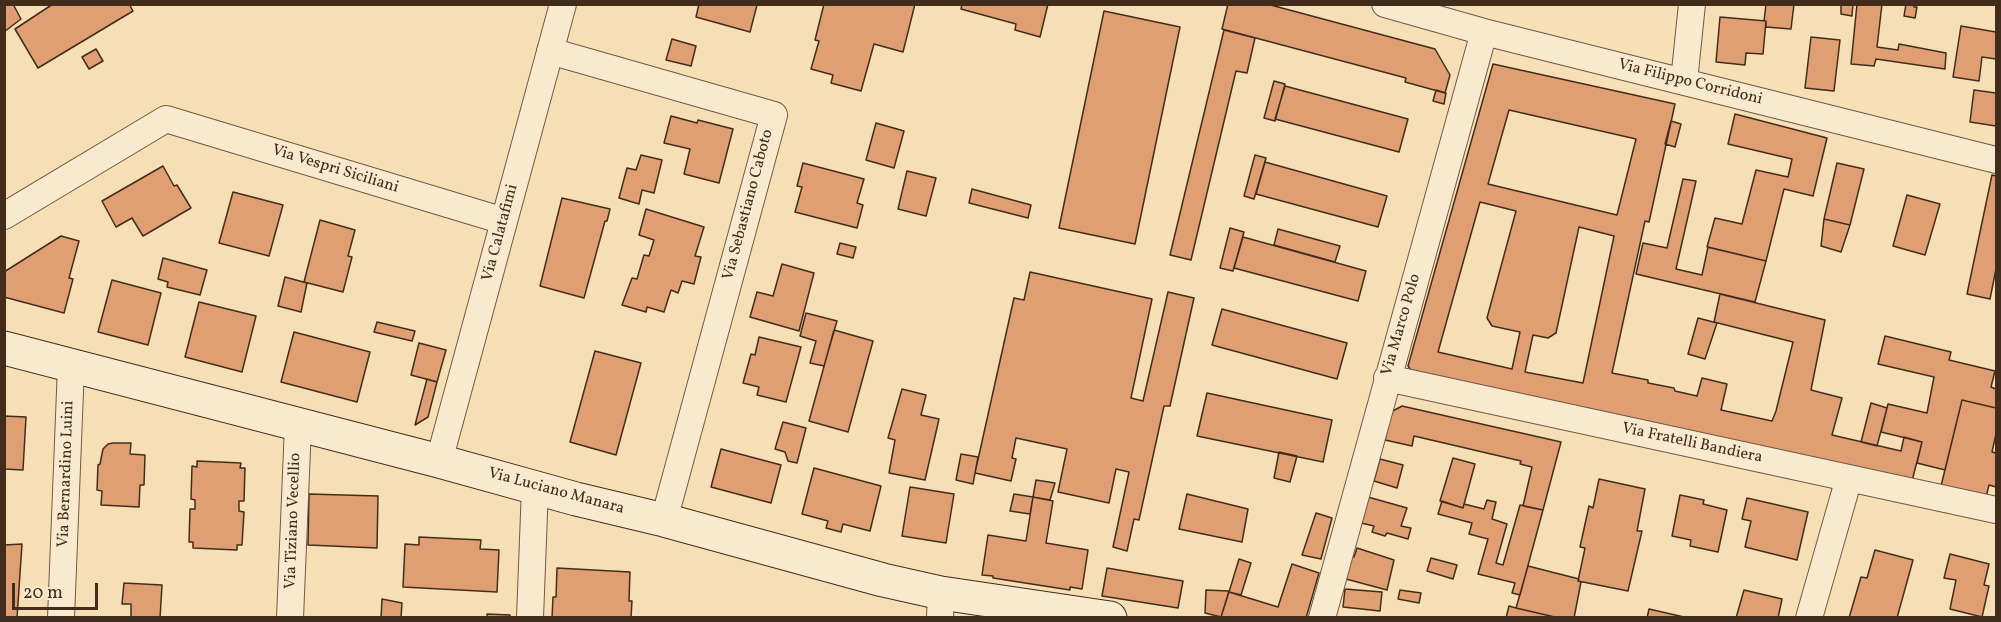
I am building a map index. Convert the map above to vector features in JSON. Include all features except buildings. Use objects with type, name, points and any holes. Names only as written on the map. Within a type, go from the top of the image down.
[{"type":"main road","name":"Via Luciano Manara","points":[[4,348],[664,520],[883,580],[941,605],[1110,618]]},
{"type":"street","name":"Via Calatafimi","points":[[439,461],[563,4]]},
{"type":"street","name":"Via Filippo Corridoni","points":[[1385,4],[1484,32],[1996,160]]},
{"type":"street","points":[[1684,81],[1692,4]]},
{"type":"street","name":"Via Marco Polo","points":[[1322,618],[1484,32]]},
{"type":"street","name":"Via Sebastiano Caboto","points":[[550,51],[774,115],[664,520]]},
{"type":"street","name":"Via Vespri Siciliani","points":[[4,216],[166,119],[504,221]]},
{"type":"street","name":"Via Bernardino Luini","points":[[61,618],[71,366]]},
{"type":"street","name":"Via Fratelli Bandiera","points":[[1387,378],[1996,510]]},
{"type":"street","name":"Via Tiziano Vecellio","points":[[290,618],[298,425]]},
{"type":"street","points":[[1809,618],[1849,478]]},
{"type":"street","points":[[530,618],[535,487]]}]
